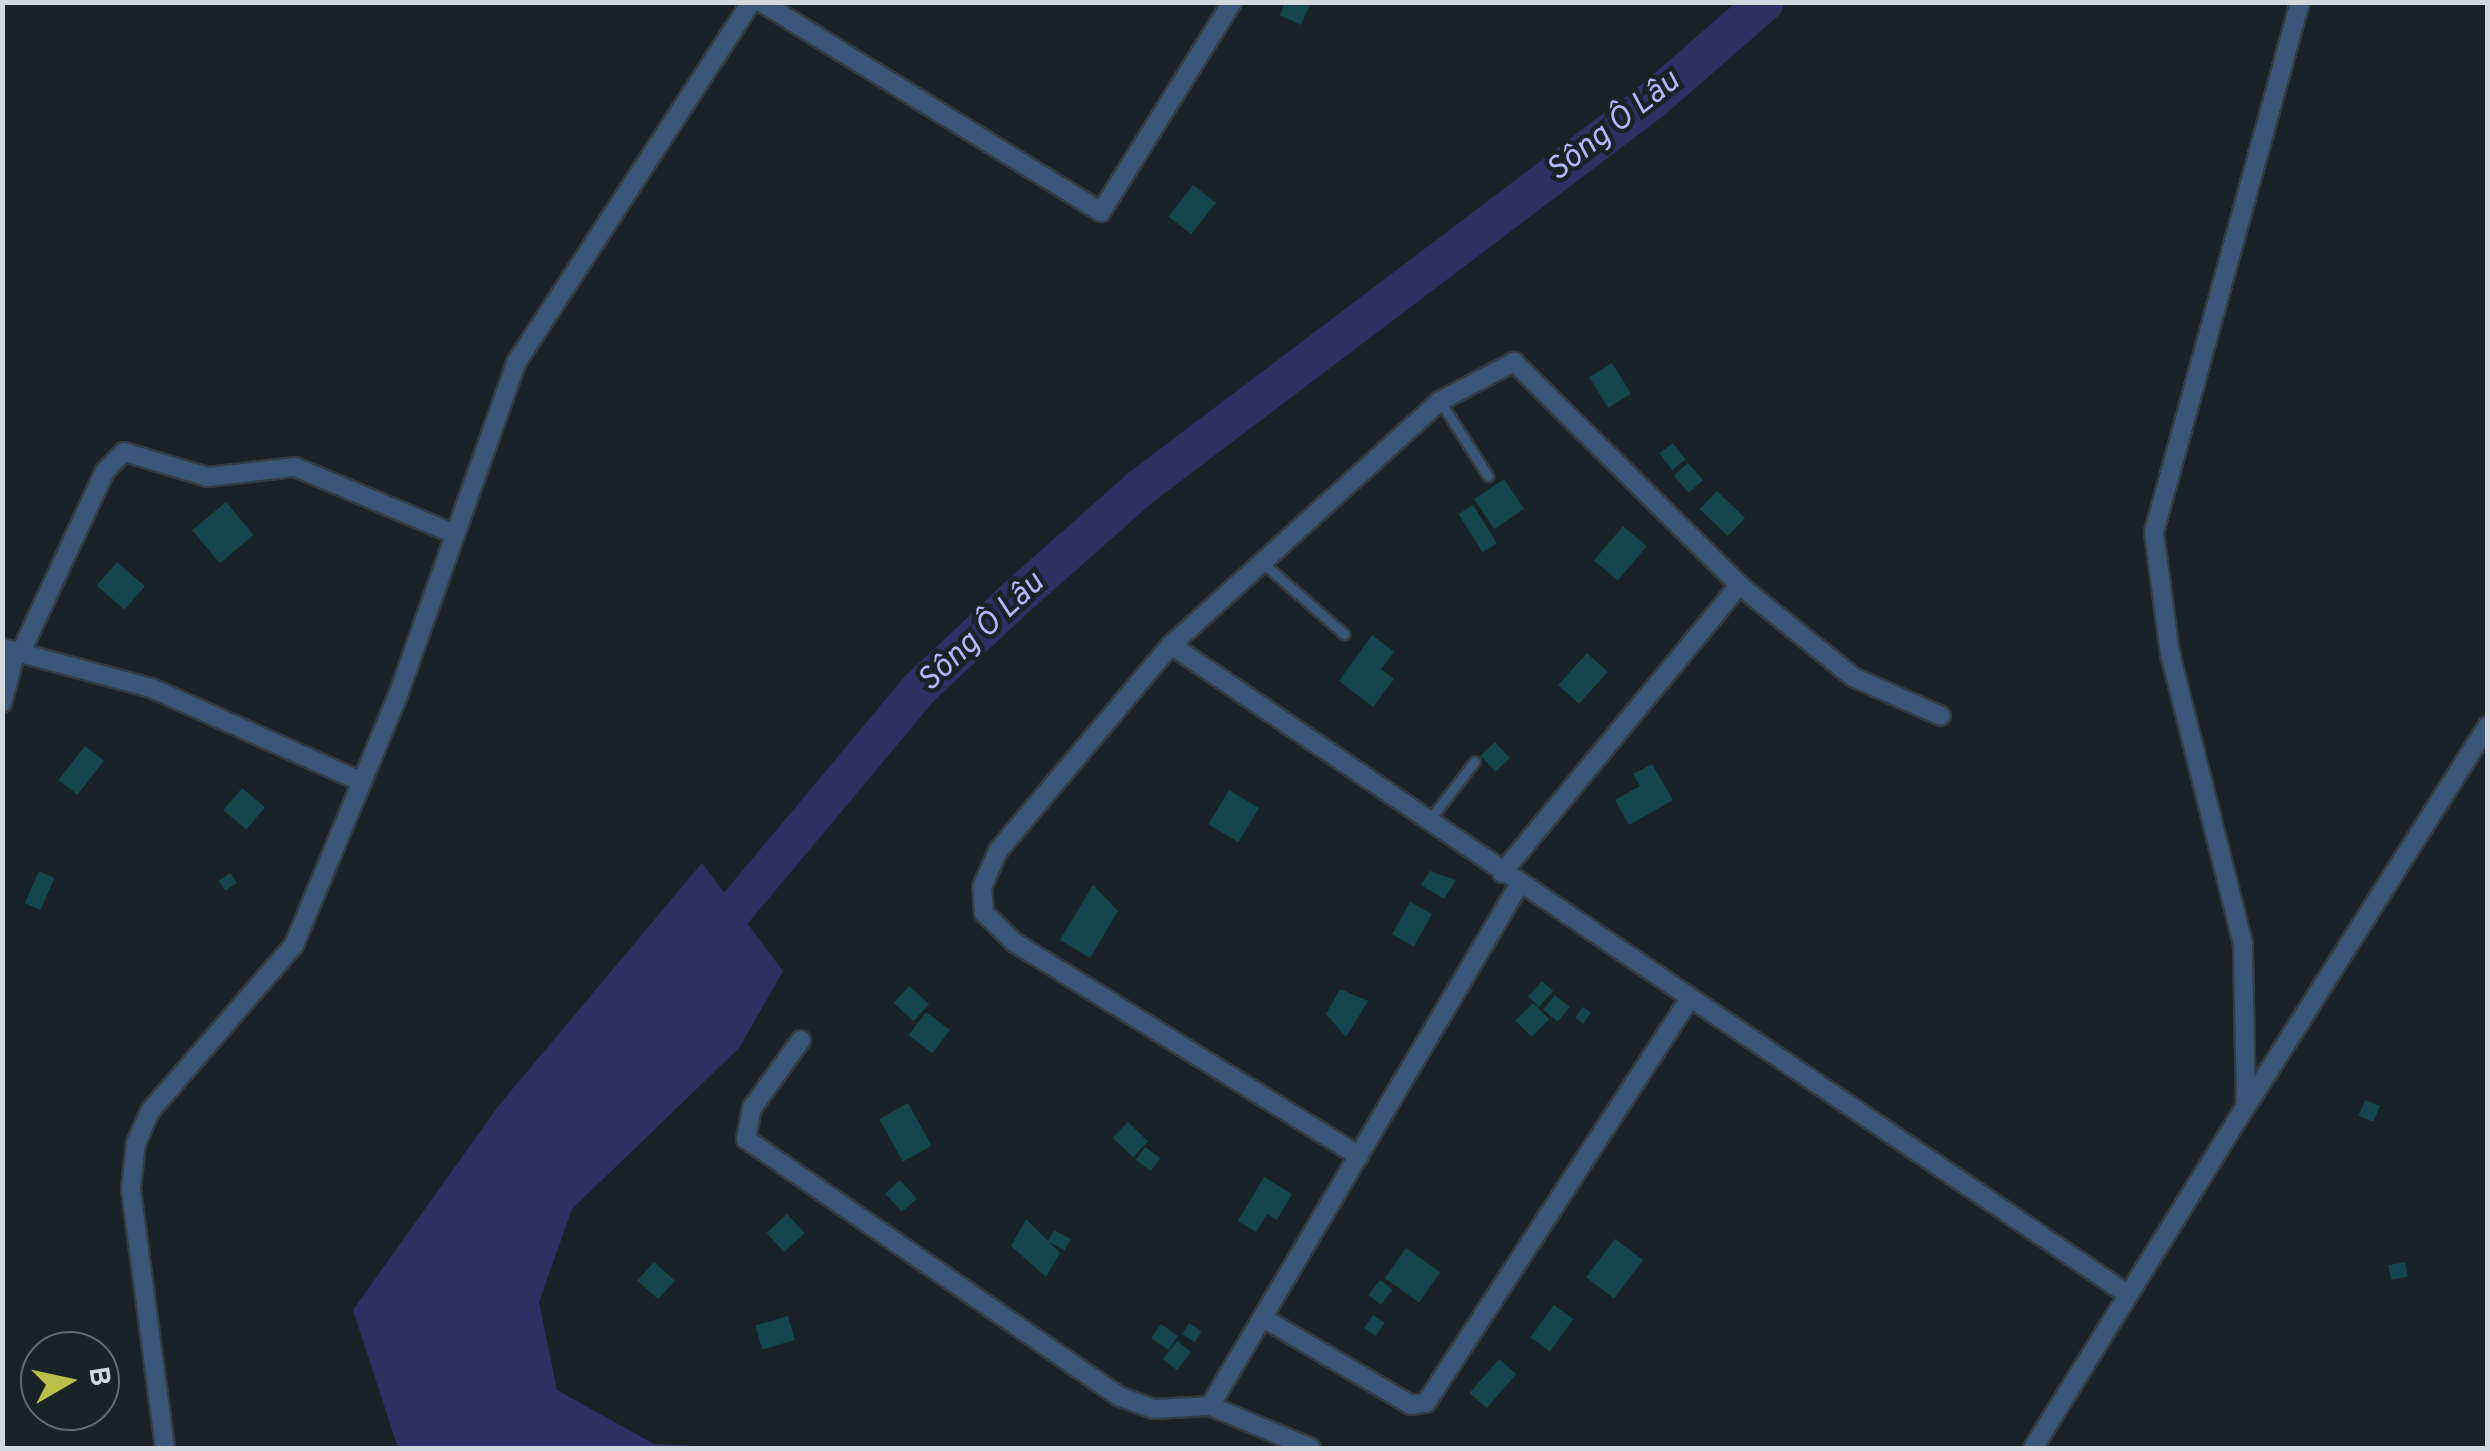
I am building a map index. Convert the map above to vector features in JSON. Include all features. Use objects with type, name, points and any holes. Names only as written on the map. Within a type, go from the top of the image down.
[{"type":"street","points":[[165,1448],[131,1188],[136,1142],[152,1110],[294,946],[538,323],[751,2]]},
{"type":"street","points":[[762,2],[1101,212],[1232,2]]},
{"type":"street","points":[[2246,1106],[2243,944],[2170,654],[2154,532],[2300,2]]},
{"type":"street","points":[[1359,1156],[1015,943],[984,913],[982,887],[998,851],[1171,645],[1440,401],[1514,362],[1739,585],[1853,676],[1941,716]]},
{"type":"street","points":[[2,702],[13,651],[105,471],[124,452],[208,477],[294,467],[454,534]]},
{"type":"street","points":[[1502,873],[1739,585]]},
{"type":"street","points":[[1171,645],[1430,819],[1687,1003],[2127,1294]]},
{"type":"street","points":[[13,651],[151,688],[360,781]]},
{"type":"street","points":[[2033,1448],[2488,724]]},
{"type":"street","points":[[1210,1406],[1265,1320],[1519,885]]},
{"type":"street","points":[[1265,1320],[1411,1405],[1426,1402],[1687,1003]]},
{"type":"street","points":[[801,1040],[752,1108],[746,1138],[1118,1396],[1154,1409],[1210,1406],[1311,1448]]},
{"type":"lane","points":[[1440,401],[1488,476]]},
{"type":"lane","points":[[1263,563],[1344,634]]},
{"type":"lane","points":[[1430,819],[1475,761]]},
{"type":"shaded area","points":[[702,863],[783,971],[739,1048],[572,1209],[539,1302],[557,1390],[654,1444],[733,1448],[398,1448],[353,1310],[499,1105]]},
{"type":"building","points":[[1285,2],[1311,2],[1301,25],[1280,15]]},
{"type":"building","points":[[1193,185],[1216,203],[1191,234],[1168,217]]},
{"type":"building","points":[[1612,363],[1631,394],[1608,408],[1589,377]]},
{"type":"building","points":[[1673,443],[1686,460],[1672,470],[1659,453]]},
{"type":"building","points":[[1688,463],[1703,480],[1689,493],[1674,475]]},
{"type":"building","points":[[1504,479],[1524,509],[1494,529],[1474,499]]},
{"type":"building","points":[[1717,491],[1745,518],[1728,536],[1700,509]]},
{"type":"building","points":[[226,502],[254,535],[220,563],[192,530]]},
{"type":"building","points":[[1473,505],[1497,543],[1482,552],[1459,514]]},
{"type":"building","points":[[1623,526],[1647,546],[1618,580],[1594,560]]},
{"type":"building","points":[[117,562],[145,586],[125,610],[97,585]]},
{"type":"building","points":[[1372,635],[1394,652],[1381,669],[1394,679],[1373,707],[1339,681]]},
{"type":"building","points":[[1587,653],[1608,672],[1579,704],[1558,685]]},
{"type":"building","points":[[1495,742],[1510,758],[1495,772],[1480,756]]},
{"type":"building","points":[[85,746],[104,761],[77,795],[59,780]]},
{"type":"building","points":[[1652,764],[1673,800],[1629,825],[1615,800],[1640,786],[1633,774]]},
{"type":"building","points":[[242,788],[265,807],[246,829],[223,810]]},
{"type":"building","points":[[1229,790],[1259,808],[1238,842],[1208,824]]},
{"type":"building","points":[[39,871],[55,878],[40,910],[25,903]]},
{"type":"building","points":[[1430,871],[1456,880],[1444,899],[1421,885]]},
{"type":"building","points":[[230,873],[237,883],[225,891],[219,881]]},
{"type":"building","points":[[1093,885],[1118,911],[1090,958],[1060,940]]},
{"type":"building","points":[[1410,902],[1432,914],[1414,946],[1392,934]]},
{"type":"building","points":[[1542,981],[1553,991],[1539,1007],[1528,997]]},
{"type":"building","points":[[909,986],[929,1004],[914,1021],[894,1003]]},
{"type":"building","points":[[1340,989],[1368,1001],[1346,1037],[1326,1014]]},
{"type":"building","points":[[1555,995],[1570,1007],[1558,1022],[1543,1010]]},
{"type":"building","points":[[1533,1003],[1549,1019],[1532,1037],[1515,1021]]},
{"type":"building","points":[[1583,1007],[1591,1013],[1583,1023],[1575,1017]]},
{"type":"building","points":[[926,1012],[950,1030],[933,1053],[909,1035]]},
{"type":"building","points":[[2365,1100],[2380,1106],[2373,1122],[2359,1116]]},
{"type":"building","points":[[908,1103],[932,1146],[903,1162],[879,1119]]},
{"type":"building","points":[[1128,1122],[1148,1141],[1133,1157],[1113,1138]]},
{"type":"building","points":[[1145,1147],[1160,1158],[1151,1171],[1136,1160]]},
{"type":"building","points":[[1264,1177],[1292,1194],[1277,1220],[1267,1214],[1256,1232],[1238,1221]]},
{"type":"building","points":[[900,1180],[917,1199],[902,1212],[885,1193]]},
{"type":"building","points":[[787,1214],[805,1233],[784,1252],[767,1233]]},
{"type":"building","points":[[1026,1219],[1060,1253],[1046,1277],[1011,1246]]},
{"type":"building","points":[[1054,1230],[1071,1239],[1065,1250],[1048,1241]]},
{"type":"building","points":[[1615,1239],[1643,1260],[1614,1298],[1586,1277]]},
{"type":"building","points":[[1406,1248],[1440,1272],[1419,1302],[1385,1278]]},
{"type":"building","points":[[654,1262],[675,1281],[658,1299],[637,1281]]},
{"type":"building","points":[[2405,1262],[2408,1277],[2391,1280],[2388,1265]]},
{"type":"building","points":[[1380,1280],[1393,1290],[1381,1305],[1368,1295]]},
{"type":"building","points":[[1554,1305],[1573,1319],[1550,1351],[1530,1337]]},
{"type":"building","points":[[1373,1315],[1385,1323],[1376,1336],[1364,1328]]},
{"type":"building","points":[[788,1316],[795,1340],[762,1349],[755,1325]]},
{"type":"building","points":[[1189,1323],[1202,1331],[1195,1342],[1182,1334]]},
{"type":"building","points":[[1161,1324],[1178,1336],[1168,1350],[1151,1338]]},
{"type":"building","points":[[1177,1341],[1191,1352],[1177,1370],[1163,1359]]},
{"type":"building","points":[[1499,1359],[1516,1374],[1487,1408],[1469,1393]]},
{"type":"waterway","name":"Sông Ô Lâu","points":[[705,945],[919,689],[1017,597],[1140,488],[1654,99],[1765,2]]}]
